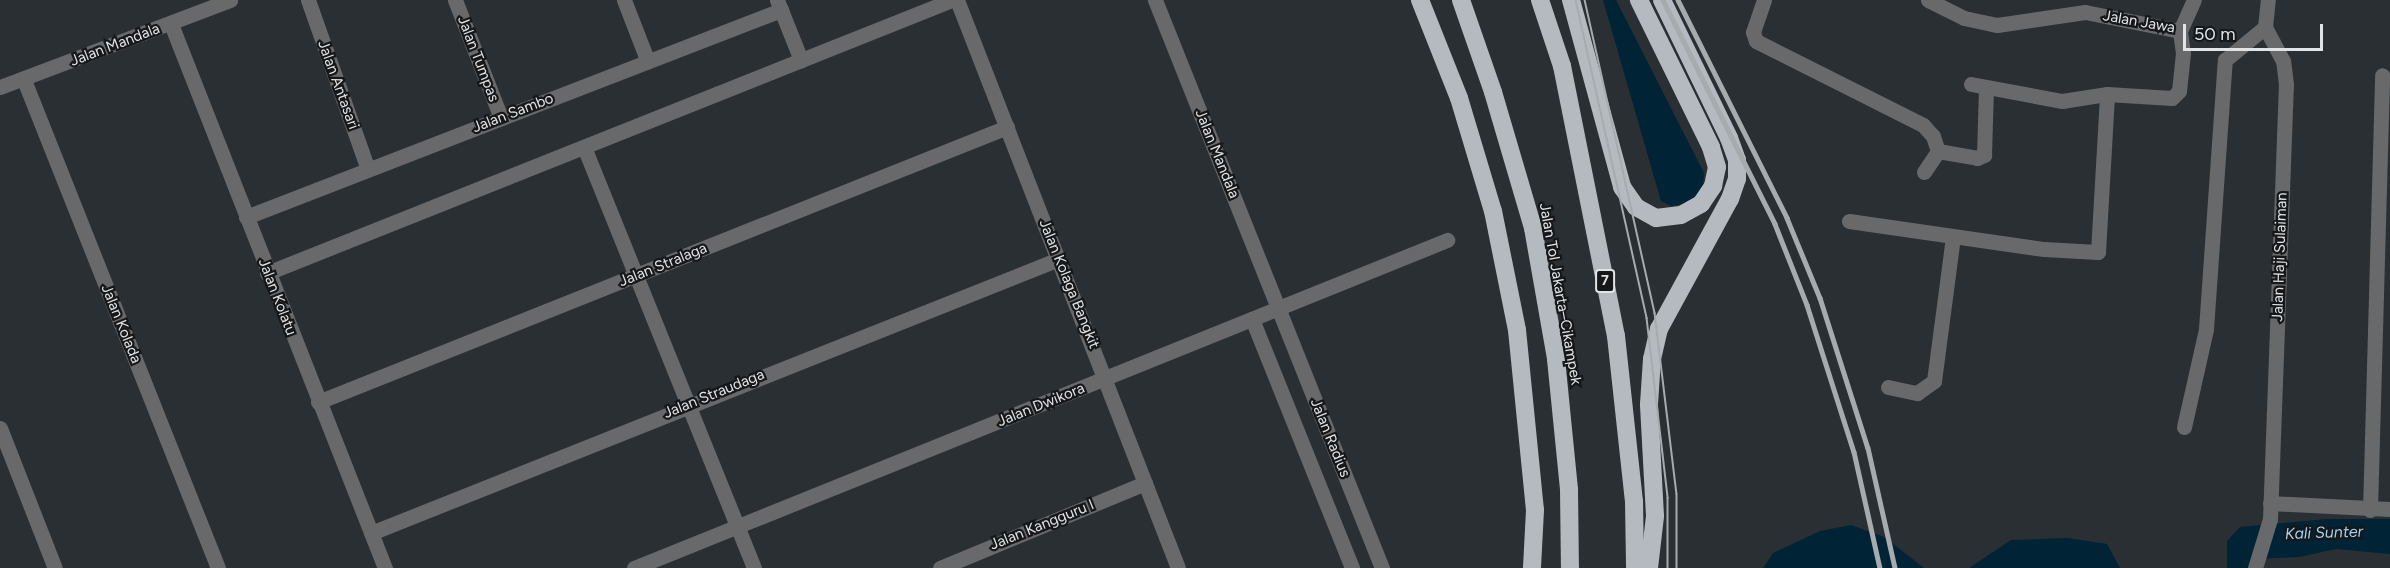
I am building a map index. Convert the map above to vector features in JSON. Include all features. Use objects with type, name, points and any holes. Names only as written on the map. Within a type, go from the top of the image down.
[{"type":"highway","points":[[1420,0],[1459,98],[1489,199],[1517,330],[1535,510],[1532,568]]},
{"type":"highway","name":"Jalan Tol Jakarta–Cikampek","points":[[1461,0],[1533,228],[1556,358],[1569,490],[1570,568]]},
{"type":"highway","name":"7","points":[[1540,0],[1562,66],[1616,336],[1634,501],[1635,568]]},
{"type":"highway","points":[[1571,0],[1622,187],[1636,207],[1656,218],[1681,215],[1701,204],[1713,186],[1717,167],[1711,147],[1639,0]]},
{"type":"highway","points":[[1649,568],[1655,516],[1649,404],[1652,359],[1659,329],[1730,199],[1737,179],[1737,160],[1730,138],[1662,0]]},
{"type":"street","name":"Jalan Mandala","points":[[0,87],[24,80],[230,0]]},
{"type":"street","name":"Jalan Antasari","points":[[308,0],[368,169]]},
{"type":"street","name":"Jalan Tumpas","points":[[455,0],[501,118]]},
{"type":"street","points":[[624,0],[648,62]]},
{"type":"street","points":[[267,273],[955,0]]},
{"type":"street","name":"Jalan Kolaga Bangkit","points":[[955,0],[1106,378],[1178,568]]},
{"type":"street","name":"Jalan Mandala","points":[[1155,0],[1280,308]]},
{"type":"street","points":[[1764,0],[1753,32],[1756,41],[1923,125],[1933,136],[1938,151]]},
{"type":"street","name":"Jalan Jawa","points":[[1928,0],[1964,18],[1997,25],[2085,12],[2180,31],[2194,0]]},
{"type":"street","points":[[2184,428],[2206,329],[2225,60],[2265,27],[2268,0]]},
{"type":"street","name":"Jalan Sambo","points":[[246,217],[648,62],[779,5]]},
{"type":"street","points":[[779,5],[801,60]]},
{"type":"street","name":"Jalan Kolatu","points":[[171,24],[267,273],[385,568]]},
{"type":"street","name":"Jalan Haji Sulaiman","points":[[2257,563],[2270,519],[2286,84],[2283,61],[2265,27]]},
{"type":"street","points":[[1938,151],[1977,158],[1984,156],[1978,86],[2062,101],[2107,94],[2175,97],[2183,53],[2180,31]]},
{"type":"street","points":[[2370,510],[2383,276],[2382,75]]},
{"type":"street","name":"Jalan Kolada","points":[[24,80],[218,568]]},
{"type":"street","points":[[1849,220],[2044,249],[2100,250],[2107,94]]},
{"type":"street","name":"Jalan Stralaga","points":[[318,402],[1007,127]]},
{"type":"street","points":[[584,147],[754,568]]},
{"type":"street","points":[[1924,172],[1938,151]]},
{"type":"street","points":[[1888,387],[1917,393],[1934,381],[1953,236]]},
{"type":"street","name":"Jalan Dwikora","points":[[634,568],[738,528],[1447,240]]},
{"type":"street","name":"Jalan Straudaga","points":[[370,533],[688,404],[1059,259]]},
{"type":"street","name":"Jalan Radius","points":[[1280,308],[1330,443],[1382,568]]},
{"type":"street","name":"Jalan Radius","points":[[1252,319],[1352,568]]},
{"type":"street","points":[[0,428],[55,568]]},
{"type":"street","points":[[1306,452],[1330,443]]},
{"type":"street","name":"Jalan Kangguru I","points":[[940,568],[1145,483]]},
{"type":"street","points":[[2270,503],[2370,510],[2390,509]]},
{"type":"water","points":[[1603,0],[1616,0],[1704,173],[1703,188],[1696,199],[1671,206],[1661,201]]},
{"type":"water","name":"Kali Sunter","points":[[2327,519],[2390,519],[2390,554],[2336,549],[2299,557],[2254,559],[2251,568],[2227,568],[2227,541],[2240,527]]},
{"type":"water","points":[[1851,525],[1884,537],[1924,568],[1763,568],[1773,553],[1820,531]]},
{"type":"water","points":[[2068,538],[2107,544],[2120,568],[1969,568],[2011,540]]},
{"type":"tram line","points":[[1576,0],[1647,318],[1668,498],[1668,568]]},
{"type":"tram line","points":[[1585,0],[1655,313],[1677,494],[1677,568]]},
{"type":"railway","points":[[1663,0],[1775,224],[1807,305],[1854,452],[1880,568]]},
{"type":"railway","points":[[1678,0],[1787,218],[1820,298],[1868,448],[1895,568]]}]
